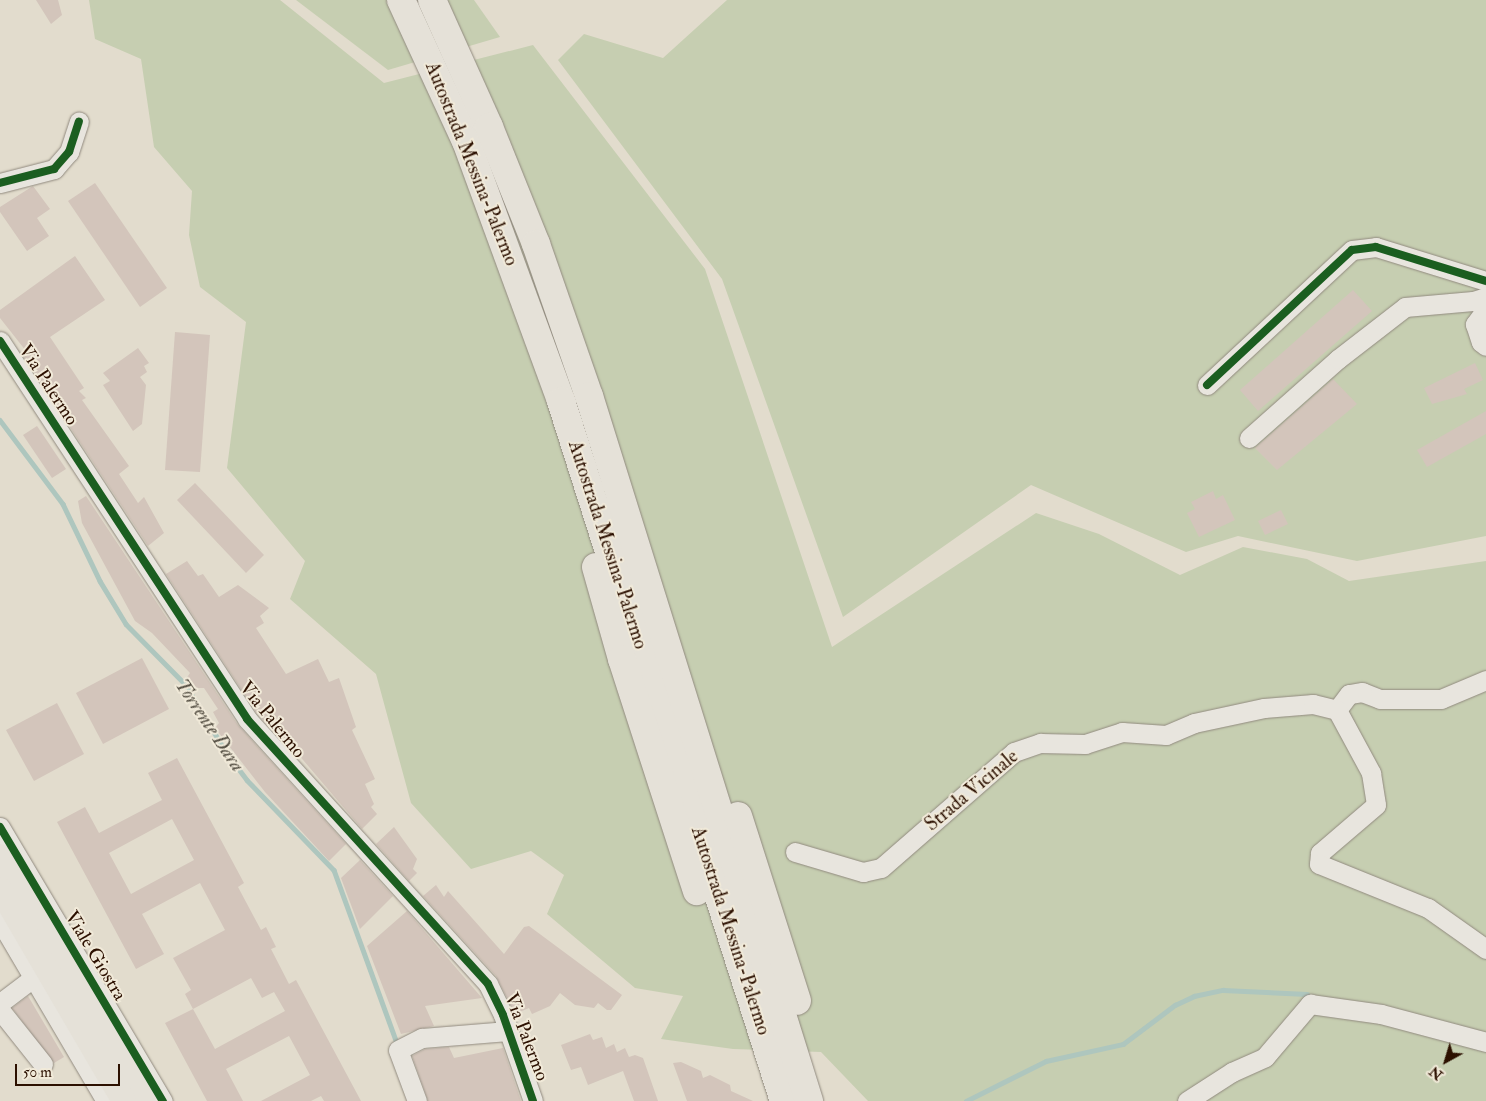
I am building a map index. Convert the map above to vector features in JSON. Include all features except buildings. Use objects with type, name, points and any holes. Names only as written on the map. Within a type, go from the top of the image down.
[{"type":"highway","name":"Autostrada Messina-Palermo","points":[[401,0],[466,141],[508,249],[561,401],[580,464],[686,752],[809,1101]]},
{"type":"highway","name":"Autostrada Messina-Palermo","points":[[432,0],[489,127],[536,244],[589,396],[608,456],[686,752],[784,1101]]},
{"type":"highway","points":[[608,456],[646,530],[828,1101]]},
{"type":"highway","points":[[580,464],[584,501],[607,610],[765,1101]]},
{"type":"main road","name":"Viale Giostra","points":[[0,856],[144,1101]]},
{"type":"main road","points":[[0,889],[124,1101]]},
{"type":"street","points":[[0,183],[54,169],[69,152],[78,122]]},
{"type":"street","points":[[1207,385],[1352,250],[1376,247],[1486,281]]},
{"type":"street","points":[[1250,438],[1338,359],[1405,307],[1473,301],[1486,297]]},
{"type":"street","points":[[1486,309],[1475,324],[1481,342],[1486,346]]},
{"type":"street","name":"Via Palermo","points":[[0,341],[247,719],[488,984],[508,1031],[533,1101]]},
{"type":"street","points":[[1486,680],[1441,699],[1380,699],[1362,692],[1349,694],[1337,710],[1371,773],[1376,805],[1320,853],[1319,864],[1428,908],[1486,949]]},
{"type":"street","name":"Strada Vicinale","points":[[795,852],[863,872],[881,868],[1014,752],[1040,743],[1084,744],[1122,732],[1166,735],[1194,723],[1264,708],[1313,704],[1337,710]]},
{"type":"street","name":"Viale Giostra","points":[[0,827],[163,1101]]},
{"type":"street","points":[[0,921],[106,1101]]},
{"type":"street","points":[[0,1003],[33,978]]},
{"type":"street","points":[[1187,1101],[1232,1072],[1265,1057],[1310,1004],[1381,1014],[1486,1042]]},
{"type":"street","points":[[0,1010],[43,1064]]},
{"type":"street","points":[[417,1101],[398,1050],[422,1038],[508,1031]]},
{"type":"green space","points":[[89,0],[280,0],[384,83],[533,45],[705,269],[832,647],[1036,513],[1099,534],[1180,575],[1243,547],[1307,559],[1349,581],[1486,561],[1486,1101],[868,1101],[821,1052],[733,1049],[661,1039],[683,996],[635,988],[547,914],[564,875],[531,851],[471,869],[411,803],[376,674],[290,599],[305,561],[227,468],[246,322],[200,287],[189,235],[192,191],[154,147],[141,59],[95,39]]},
{"type":"green space","points":[[296,0],[474,0],[500,37],[388,70]]},
{"type":"green space","points":[[727,0],[1486,0],[1486,536],[1357,561],[1238,536],[1186,552],[1031,485],[843,617],[722,279],[558,60],[584,34],[663,58]]},
{"type":"waterway","name":"Torrente Dara","points":[[0,420],[63,504],[100,581],[126,624],[186,685],[226,752],[247,780],[334,870],[396,1040]]},
{"type":"waterway","name":"Torrente Dara","points":[[966,1101],[1046,1061],[1123,1044],[1175,1005],[1194,996],[1223,990],[1307,994]]},
{"type":"cycle path","points":[[0,183],[54,169],[69,152],[79,122]]},
{"type":"cycle path","points":[[1207,385],[1352,250],[1376,247],[1486,281]]},
{"type":"cycle path","points":[[0,341],[247,719],[488,984],[503,1015],[533,1101]]},
{"type":"cycle path","points":[[0,827],[163,1101]]}]
